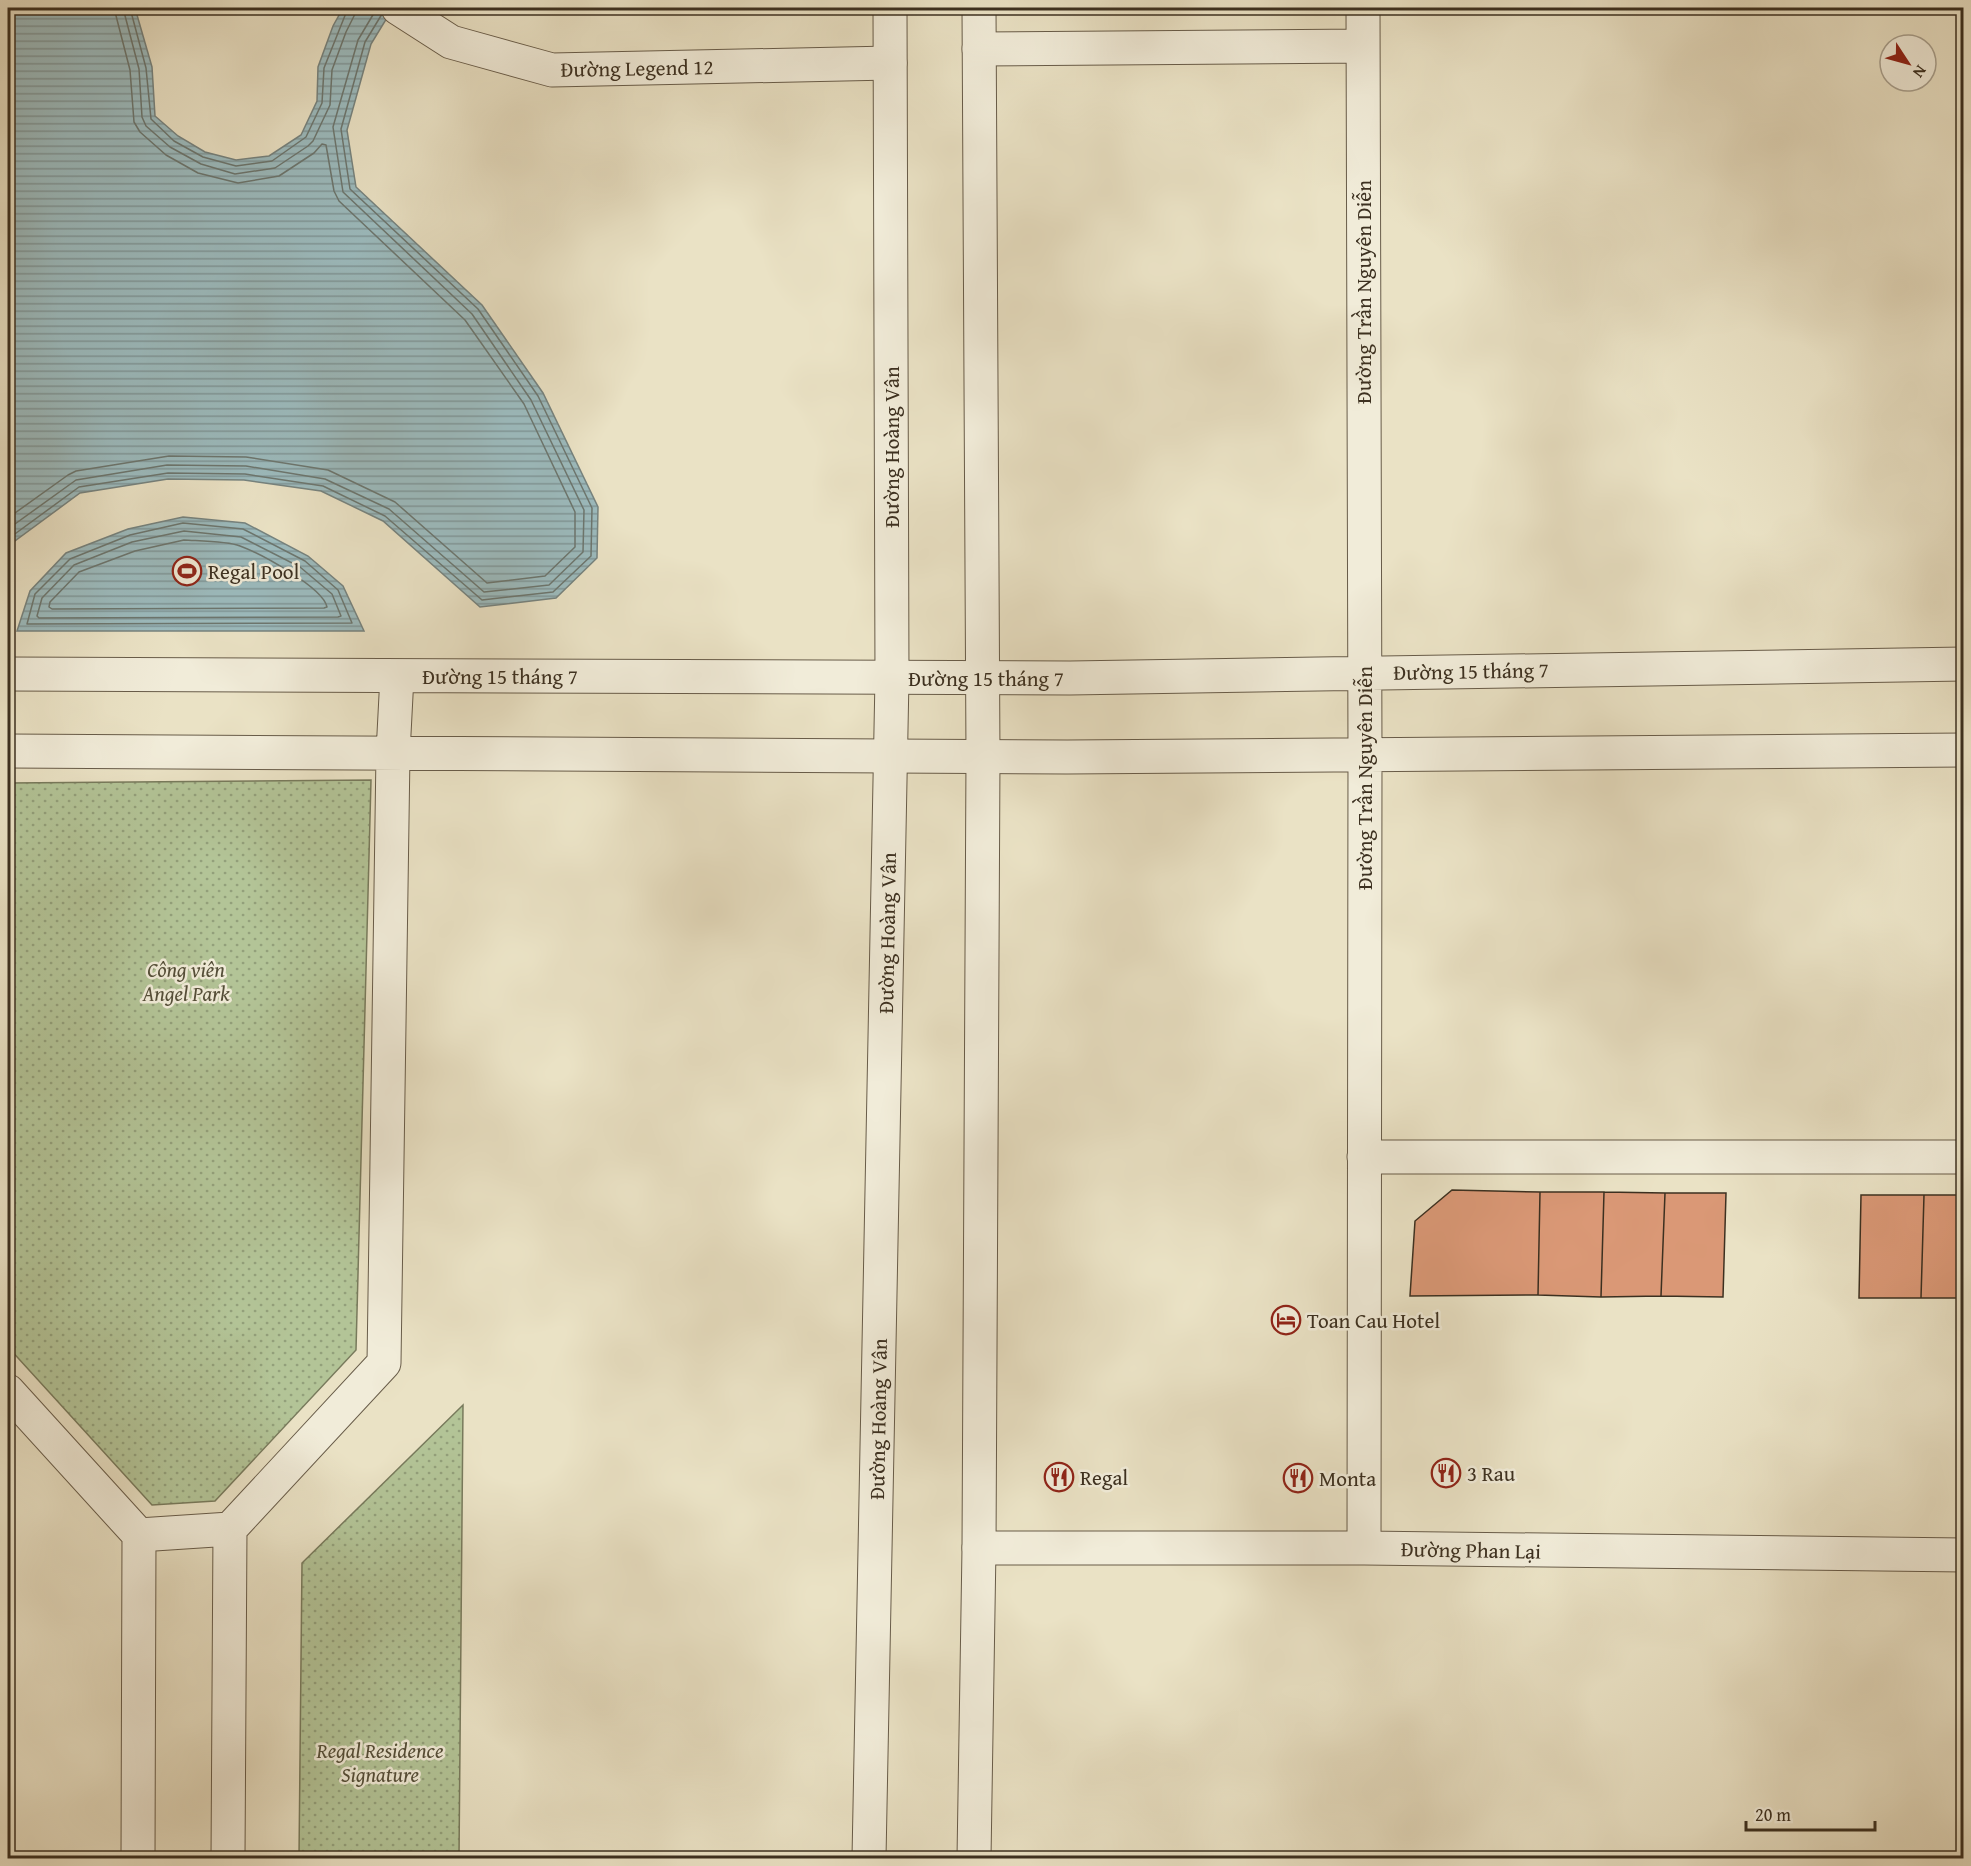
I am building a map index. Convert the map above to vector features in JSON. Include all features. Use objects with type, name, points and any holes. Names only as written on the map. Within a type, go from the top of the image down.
[{"type":"street","name":"Đường Legend 12","points":[[398,8],[450,42],[552,70],[890,63]]},
{"type":"street","name":"Đường Hoàng Vân","points":[[869,1858],[892,678],[890,8]]},
{"type":"street","points":[[974,1858],[979,1548],[983,756],[979,8]]},
{"type":"street","name":"Đường Trần Nguyên Diễn","points":[[1362,8],[1365,754],[1364,1548]]},
{"type":"street","points":[[979,49],[1363,46]]},
{"type":"street","name":"Đường 15 tháng 7","points":[[8,674],[892,678],[1964,664]]},
{"type":"street","points":[[228,1858],[230,1529],[384,1363],[393,753],[397,676]]},
{"type":"street","points":[[8,751],[983,756],[1964,750]]},
{"type":"street","points":[[1364,1157],[1964,1157]]},
{"type":"street","points":[[8,1391],[139,1535],[138,1858]]},
{"type":"street","points":[[139,1535],[230,1529]]},
{"type":"street","name":"Đường Phan Lại","points":[[979,1548],[1364,1548],[1964,1554]]},
{"type":"green space","name":"Công viên Angel Park","points":[[371,780],[356,1350],[215,1501],[152,1505],[8,1347],[8,783]]},
{"type":"green space","name":"Regal Residence Signature","points":[[463,1405],[459,1858],[299,1858],[302,1563]]},
{"type":"water","points":[[8,8],[135,8],[152,67],[155,116],[178,136],[205,152],[236,160],[269,156],[301,135],[317,101],[318,67],[333,26],[343,8],[393,8],[371,44],[347,130],[356,187],[482,305],[543,393],[598,507],[597,558],[556,598],[480,607],[383,521],[321,491],[244,480],[168,479],[80,493],[8,546]]},
{"type":"water","name":"Regal Pool","points":[[183,517],[245,523],[308,556],[343,586],[364,631],[17,631],[30,591],[66,553],[128,529]]},
{"type":"building","points":[[1452,1190],[1540,1192],[1538,1295],[1410,1296],[1415,1221]]},
{"type":"building","points":[[1540,1192],[1604,1192],[1601,1297],[1538,1295]]},
{"type":"building","points":[[1604,1192],[1665,1193],[1661,1296],[1601,1297]]},
{"type":"building","points":[[1665,1193],[1726,1193],[1723,1297],[1661,1296]]},
{"type":"building","points":[[1861,1195],[1924,1195],[1921,1298],[1859,1298]]},
{"type":"building","points":[[1924,1195],[1964,1195],[1964,1298],[1921,1298]]},
{"type":"place","name":"Regal Pool","points":[[187,571]]},
{"type":"place","name":"Toan Cau Hotel","points":[[1286,1320]]},
{"type":"place","name":"3 Rau","points":[[1446,1473]]},
{"type":"place","name":"Regal","points":[[1059,1477]]},
{"type":"place","name":"Monta","points":[[1298,1478]]}]
